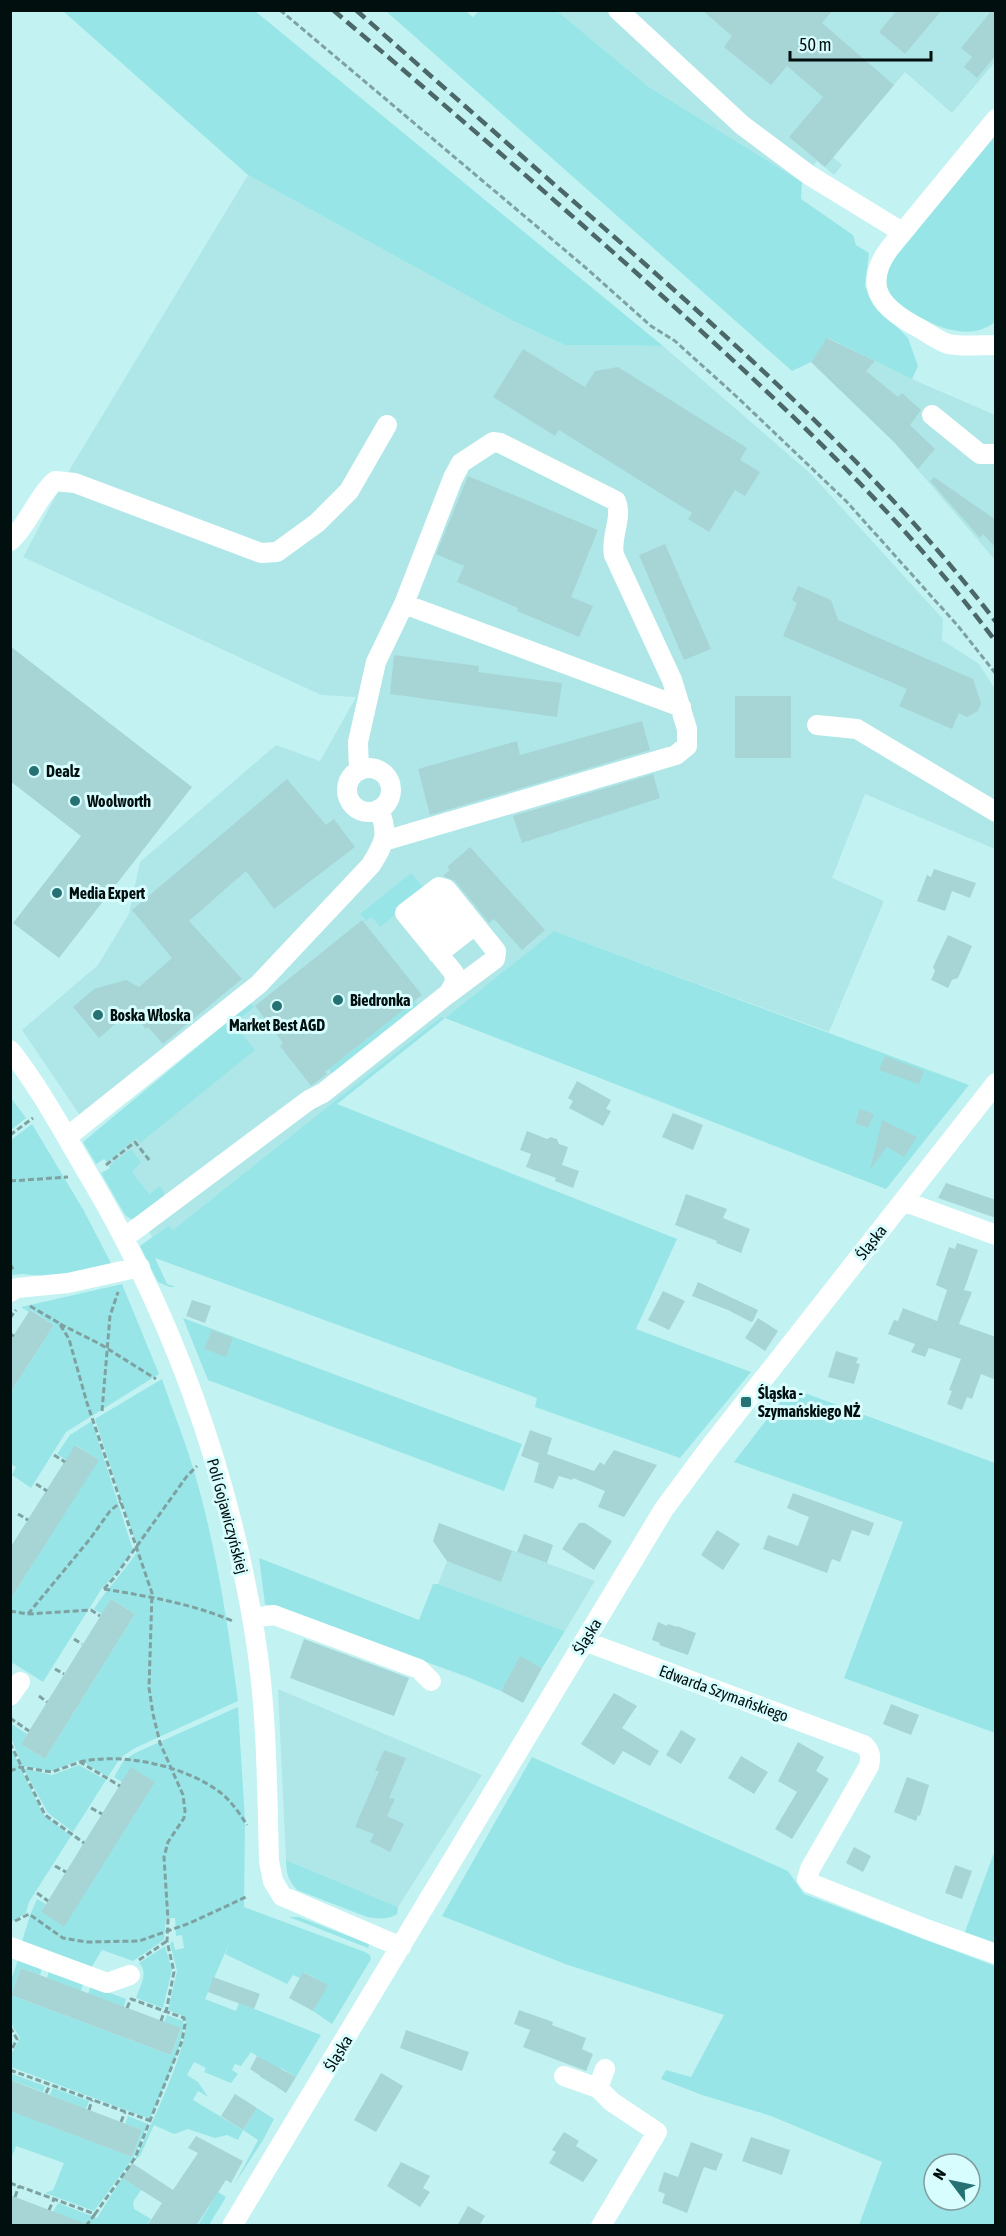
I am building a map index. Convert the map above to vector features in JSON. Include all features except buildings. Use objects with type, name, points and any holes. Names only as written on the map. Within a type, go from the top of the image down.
[{"type":"street","points":[[618,10],[742,125],[808,175],[903,232]]},
{"type":"street","points":[[996,119],[879,263],[876,280],[878,292],[884,303],[903,320],[949,344],[996,345]]},
{"type":"street","points":[[932,415],[980,454],[996,454]]},
{"type":"street","points":[[10,542],[17,535],[43,492],[55,481],[75,483],[261,553],[277,552],[316,523],[349,491],[387,425]]},
{"type":"street","points":[[359,771],[358,742],[376,662],[404,604],[453,477],[461,463],[493,442],[500,443],[616,501],[619,508],[612,546],[614,555],[672,680],[687,729],[687,746],[676,755],[384,841]]},
{"type":"street","points":[[404,604],[681,707]]},
{"type":"street","points":[[817,725],[857,729],[996,812]]},
{"type":"street","points":[[374,769],[381,771],[390,782],[390,796],[387,803],[379,809],[368,812],[361,810],[350,801],[348,787],[350,780],[359,771],[374,769]]},
{"type":"street","points":[[68,1137],[259,984],[371,865],[384,841],[386,826],[379,809]]},
{"type":"street","points":[[124,1238],[309,1100],[323,1093],[495,958],[496,951],[446,889],[439,887],[405,914],[455,978],[448,994]]},
{"type":"street","points":[[427,941],[464,912]]},
{"type":"street","name":"Poli Gojawiczyńskiej","points":[[10,1050],[68,1137],[80,1176],[124,1238],[140,1268],[184,1370],[219,1474],[241,1555],[243,1620],[265,1724],[269,1862],[273,1881],[282,1896],[301,1906],[401,1947]]},
{"type":"street","name":"Śląska","points":[[232,2226],[584,1641],[679,1488],[996,1083]]},
{"type":"street","points":[[903,1201],[996,1235]]},
{"type":"street","points":[[17,1297],[17,1288],[68,1283],[140,1268]]},
{"type":"street","points":[[243,1620],[274,1615],[419,1669],[431,1681]]},
{"type":"street","name":"Edwarda Szymańskiego","points":[[584,1641],[864,1745],[871,1757],[869,1766],[810,1869],[807,1875],[810,1883],[996,1954]]},
{"type":"street","points":[[10,1947],[107,1983],[130,1975]]},
{"type":"street","points":[[598,2088],[605,2069]]},
{"type":"street","points":[[564,2076],[598,2088],[612,2102],[657,2132],[601,2226]]},
{"type":"path","points":[[280,10],[578,260],[651,326],[675,341],[737,397],[846,501],[958,626],[996,674]]},
{"type":"path","points":[[10,1135],[32,1118],[49,1109]]},
{"type":"path","points":[[10,1181],[80,1176],[106,1165],[135,1143],[150,1161]]},
{"type":"path","points":[[102,1412],[110,1316],[120,1284]]},
{"type":"path","points":[[17,1297],[156,1379]]},
{"type":"path","points":[[59,1323],[73,1349],[87,1404],[152,1597],[149,1688],[160,1743],[183,1795],[183,1818],[168,1842],[164,1857],[167,1941],[174,1972],[161,2021]]},
{"type":"path","points":[[54,1455],[65,1462]]},
{"type":"path","points":[[199,1464],[187,1476],[104,1589],[169,1599],[243,1620]]},
{"type":"path","points":[[36,1484],[46,1491]]},
{"type":"path","points":[[28,1614],[110,1511],[121,1502]]},
{"type":"path","points":[[18,1514],[28,1520]]},
{"type":"path","points":[[10,1611],[28,1614],[91,1610],[100,1616]]},
{"type":"path","points":[[74,1639],[82,1644]]},
{"type":"path","points":[[55,1669],[64,1674]]},
{"type":"path","points":[[39,1696],[47,1702]]},
{"type":"path","points":[[10,1718],[29,1731]]},
{"type":"path","points":[[10,1743],[45,1815],[84,1843]]},
{"type":"path","points":[[10,1771],[20,1767],[52,1772],[80,1762],[136,1759],[173,1770],[221,1793],[247,1825]]},
{"type":"path","points":[[80,1762],[120,1786]]},
{"type":"path","points":[[91,1808],[102,1814]]},
{"type":"path","points":[[55,1866],[66,1872]]},
{"type":"path","points":[[37,1893],[48,1901]]},
{"type":"path","points":[[15,1921],[28,1914],[63,1938],[86,1942],[139,1941],[190,1923],[246,1897]]},
{"type":"path","points":[[130,1975],[137,1962],[167,1941]]},
{"type":"path","points":[[86,2226],[135,2158],[182,2041],[184,2018],[131,1999],[127,2008]]},
{"type":"path","points":[[10,2027],[17,2039],[10,2053]]},
{"type":"path","points":[[10,2070],[151,2121]]},
{"type":"path","points":[[46,2093],[50,2085]]},
{"type":"path","points":[[89,2110],[92,2100]]},
{"type":"path","points":[[121,2122],[125,2112]]},
{"type":"path","points":[[10,2183],[95,2214]]},
{"type":"path","points":[[15,2197],[19,2186]]},
{"type":"path","points":[[49,2210],[54,2199]]},
{"type":"shaded area","points":[[63,11],[255,11],[663,346],[565,345],[513,321],[248,175]]},
{"type":"shaded area","points":[[386,11],[466,11],[473,17],[479,11],[557,11],[649,87],[802,182],[801,199],[853,235],[856,245],[869,253],[865,286],[873,303],[908,338],[918,366],[912,379],[828,338],[811,362],[792,371]]},
{"type":"shaded area","points":[[557,11],[995,11],[995,62],[952,113],[905,72],[833,157],[842,165],[834,175],[817,161],[802,182],[649,87]]},
{"type":"shaded area","points":[[995,132],[995,322],[982,329],[969,332],[955,331],[927,321],[889,299],[885,280],[890,262]]},
{"type":"shaded area","points":[[248,175],[513,321],[565,345],[663,346],[811,474],[943,619],[942,640],[979,664],[995,689],[995,849],[865,794],[832,878],[884,901],[829,1032],[554,931],[175,1233],[169,1225],[152,1237],[95,1132],[257,997],[81,1117],[22,1030],[98,965],[129,914],[140,862],[276,745],[320,761],[356,697],[321,695],[23,557],[73,464]]},
{"type":"shaded area","points":[[827,338],[912,379],[995,415],[995,560],[895,443],[811,362]]},
{"type":"shaded area","points":[[411,873],[426,890],[380,927],[372,917],[366,921],[360,914]]},
{"type":"shaded area","points":[[554,931],[969,1085],[886,1189],[445,1018]]},
{"type":"shaded area","points":[[414,1001],[422,1010],[336,1078],[329,1069]]},
{"type":"shaded area","points":[[251,1003],[254,1007],[234,1024],[255,1050],[140,1143],[136,1138],[107,1162],[104,1159],[96,1164],[83,1142]]},
{"type":"shaded area","points":[[441,1017],[445,1018],[337,1104],[677,1239],[636,1329],[751,1372],[680,1458],[535,1407],[537,1398],[155,1258],[167,1284],[176,1287],[158,1282],[140,1246],[169,1225],[173,1230]]},
{"type":"shaded area","points":[[11,1098],[26,1118],[11,1130]]},
{"type":"shaded area","points":[[32,1124],[84,1211],[115,1271],[77,1279],[11,1275],[11,1140]]},
{"type":"shaded area","points":[[131,1149],[141,1162],[132,1172],[149,1194],[160,1186],[164,1192],[164,1197],[134,1221],[125,1215],[101,1173]]},
{"type":"shaded area","points":[[122,1284],[159,1374],[66,1432],[31,1488],[12,1475],[16,1467],[11,1464],[10,1393],[54,1325],[31,1310],[29,1312],[21,1307]]},
{"type":"shaded area","points":[[183,1318],[522,1444],[504,1491],[208,1380]]},
{"type":"shaded area","points":[[162,1379],[190,1459],[209,1528],[238,1701],[135,1748],[120,1758],[108,1777],[80,1760],[52,1771],[22,1766],[11,1737],[10,1723],[27,1734],[21,1744],[45,1759],[135,1614],[111,1599],[102,1614],[94,1609],[138,1550],[95,1419]]},
{"type":"shaded area","points":[[791,1388],[995,1463],[995,1733],[844,1678],[903,1522],[734,1462]]},
{"type":"shaded area","points":[[92,1421],[133,1550],[116,1574],[102,1588],[43,1682],[13,1663],[11,1666],[10,1600],[98,1460],[76,1445],[66,1460],[57,1454],[70,1435]]},
{"type":"shaded area","points":[[439,1523],[595,1581],[565,1631],[438,1584],[447,1561],[433,1541]]},
{"type":"shaded area","points":[[259,1558],[419,1620],[433,1584],[438,1584],[565,1631],[542,1668],[520,1657],[501,1691],[265,1604]]},
{"type":"shaded area","points":[[278,1689],[482,1775],[398,1907],[286,1860]]},
{"type":"shaded area","points":[[238,1707],[245,1821],[244,1907],[365,1952],[370,1955],[371,1959],[332,2024],[313,2011],[327,1985],[304,1972],[300,1978],[293,1975],[287,1984],[225,1954],[231,1939],[205,1999],[236,2011],[239,2003],[321,2035],[296,2077],[281,2068],[271,2083],[260,2077],[268,2063],[251,2052],[241,2066],[235,2064],[232,2070],[238,2074],[231,2083],[204,2072],[206,2068],[194,2062],[187,2075],[198,2082],[208,2097],[198,2091],[193,2100],[243,2130],[238,2140],[227,2135],[215,2138],[188,2129],[174,2134],[154,2125],[140,2156],[135,2160],[167,2088],[182,2046],[185,2029],[185,2017],[168,2010],[177,1971],[170,1944],[173,1941],[175,1950],[184,1948],[182,1935],[176,1936],[175,1918],[166,1918],[164,1940],[133,1961],[102,1950],[91,1968],[21,1945],[37,1899],[46,1904],[41,1912],[63,1926],[122,1782],[114,1777],[124,1760]]},
{"type":"shaded area","points":[[11,1748],[43,1814],[71,1836],[29,1902],[26,1913],[13,1921],[10,1920]]},
{"type":"shaded area","points":[[532,1757],[788,1871],[804,1894],[995,1966],[995,2225],[859,2225],[882,2162],[771,2116],[702,2095],[661,2079],[666,2070],[691,2077],[724,2015],[568,1965],[442,1916]]},
{"type":"shaded area","points":[[79,1765],[106,1780],[73,1832],[48,1813],[23,1768],[52,1775]]},
{"type":"shaded area","points":[[995,1850],[995,1946],[963,1937]]},
{"type":"shaded area","points":[[286,1860],[398,1907],[397,1914],[383,1918],[367,1917],[297,1890],[288,1876]]},
{"type":"shaded area","points":[[289,1917],[299,1917],[369,1944],[368,1948]]},
{"type":"shaded area","points":[[165,1946],[172,1970],[163,2008],[136,1998],[144,1975],[139,1963]]},
{"type":"shaded area","points":[[18,1960],[42,1968],[40,1975],[21,1968],[11,1995],[171,2055],[181,2029],[164,2022],[167,2015],[183,2021],[176,2056],[150,2119],[11,2067],[10,2057],[20,2038],[10,2022],[11,1980]]},
{"type":"shaded area","points":[[49,1971],[83,1984],[81,1991],[47,1978]]},
{"type":"shaded area","points":[[91,1986],[126,1999],[124,2007],[88,1994]]},
{"type":"shaded area","points":[[10,2073],[45,2086],[43,2092],[11,2080]]},
{"type":"shaded area","points":[[53,2088],[89,2101],[86,2109],[50,2095]]},
{"type":"shaded area","points":[[257,2108],[274,2119],[234,2185],[258,2140],[243,2130]]},
{"type":"shaded area","points":[[11,2111],[132,2157],[142,2130],[125,2124],[128,2116],[148,2124],[133,2158],[94,2211],[45,2193],[53,2190],[64,2163],[16,2146],[11,2159]]},
{"type":"shaded area","points":[[122,2178],[141,2190],[133,2202],[134,2209],[151,2219],[147,2225],[70,2225],[53,2212],[58,2203],[97,2218]]},
{"type":"shaded area","points":[[218,2192],[226,2197],[209,2225],[198,2225]]},
{"type":"railway","points":[[333,10],[587,229],[800,423],[921,550],[996,642]]},
{"type":"railway","points":[[356,10],[662,279],[764,372],[862,467],[953,569],[996,622]]},
{"type":"place","name":"Dealz","points":[[34,771]]},
{"type":"place","name":"Woolworth","points":[[75,801]]},
{"type":"place","name":"Media Expert","points":[[57,893]]},
{"type":"place","name":"Biedronka","points":[[338,1000]]},
{"type":"place","name":"Market Best AGD","points":[[277,1006]]},
{"type":"place","name":"Boska Włoska","points":[[98,1015]]},
{"type":"place","name":"Śląska - Szymańskiego NŻ","points":[[746,1402]]}]
